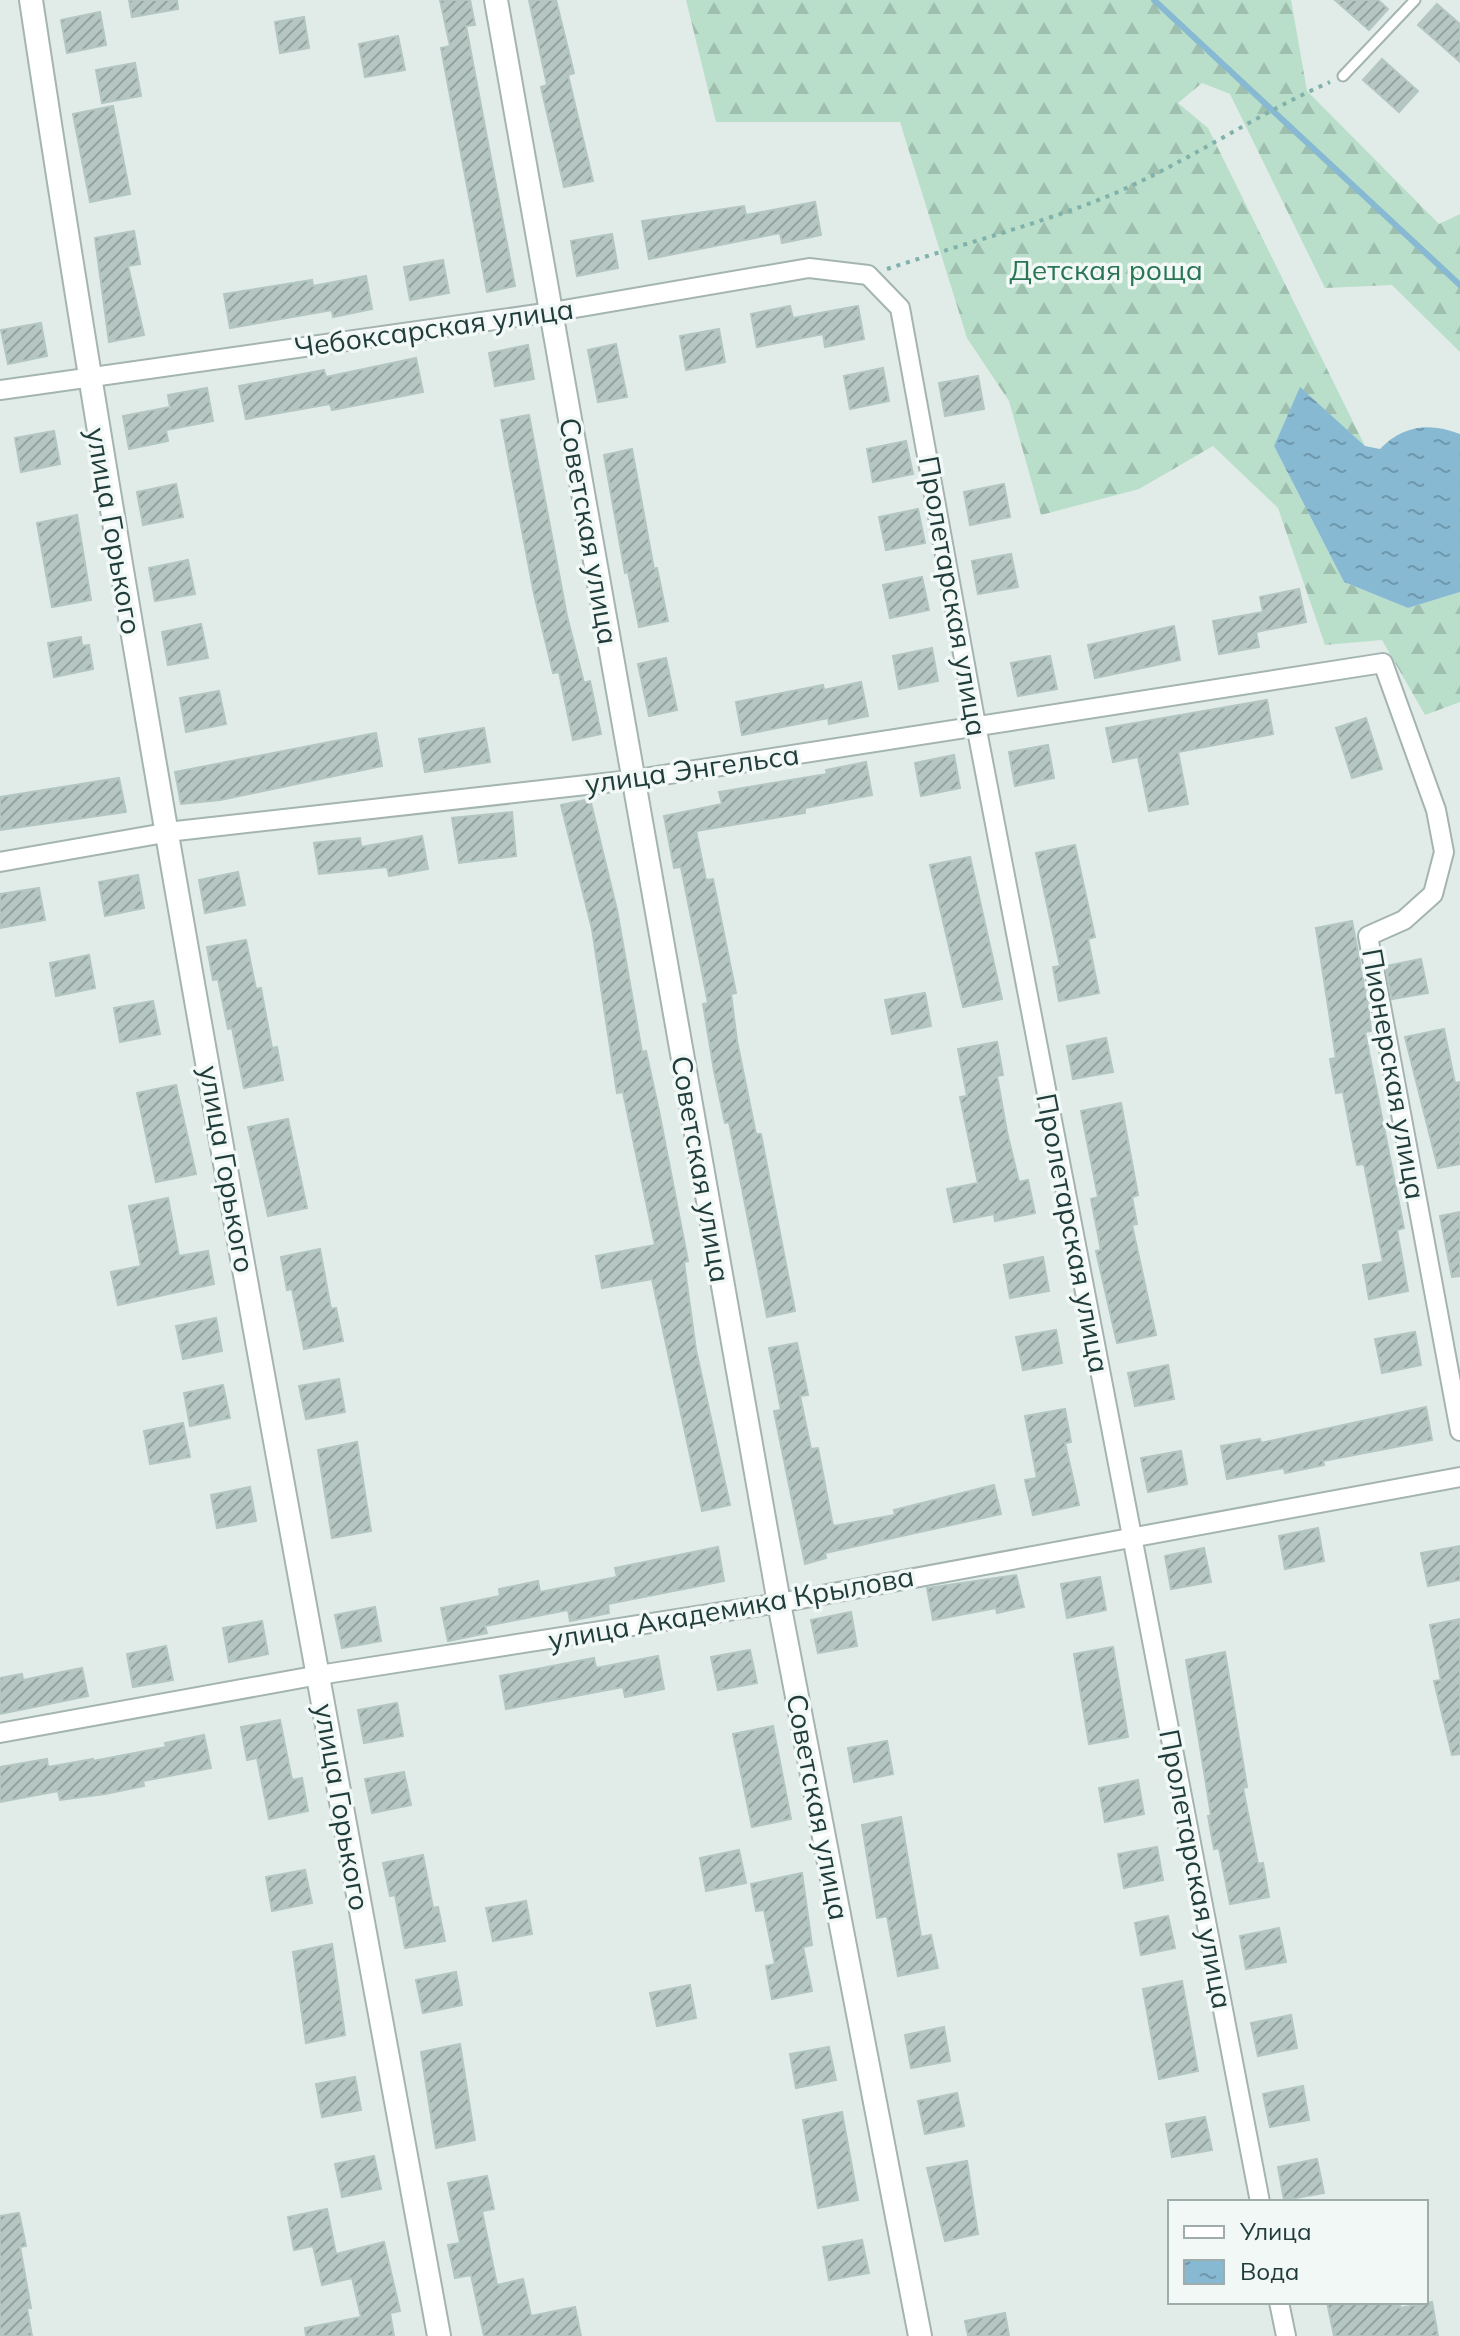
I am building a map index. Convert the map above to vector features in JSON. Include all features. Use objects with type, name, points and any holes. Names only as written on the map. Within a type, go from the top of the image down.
[{"type":"street","name":"улица Горького","points":[[31,0],[88,378],[166,833],[439,2336]]},
{"type":"street","name":"Советская улица","points":[[496,0],[631,780],[779,1603],[920,2336]]},
{"type":"street","name":"Чебоксарская улица","points":[[0,390],[552,312],[809,268],[868,275]]},
{"type":"street","name":"Пролетарская улица","points":[[868,275],[900,308],[976,725],[1260,2200]]},
{"type":"street","name":"улица Энгельса","points":[[0,862],[166,833],[631,780],[1383,663]]},
{"type":"street","name":"Пионерская улица","points":[[1383,663],[1436,810],[1444,852],[1433,894],[1404,920],[1368,936],[1460,1431]]},
{"type":"street","name":"улица Академика Крылова","points":[[0,1733],[319,1675],[779,1603],[1460,1477]]},
{"type":"street","points":[[1279,2304],[1286,2336]]},
{"type":"lane","points":[[1343,76],[1415,0]]},
{"type":"path","points":[[868,275],[1097,200],[1234,133],[1272,107],[1343,76]]},
{"type":"green space","name":"Детская роща","points":[[686,0],[1291,0],[1307,91],[1439,224],[1460,214],[1460,352],[1392,285],[1325,288],[1230,94],[1202,83],[1178,103],[1208,128],[1365,446],[1300,388],[1274,446],[1344,582],[1408,608],[1460,592],[1460,702],[1425,715],[1382,640],[1325,645],[1278,508],[1213,446],[1139,489],[1041,515],[1009,401],[967,338],[900,122],[716,122]]},
{"type":"water","points":[[1300,387],[1365,446],[1380,449],[1398,435],[1417,428],[1438,428],[1460,434],[1460,592],[1408,608],[1344,582],[1274,446]]},
{"type":"building","points":[[129,0],[177,0],[178,9],[132,17]]},
{"type":"building","points":[[440,0],[470,0],[475,25],[466,26],[515,286],[487,292],[441,48],[450,46]]},
{"type":"building","points":[[529,0],[556,0],[574,73],[568,75],[593,181],[564,187],[541,87],[547,85]]},
{"type":"building","points":[[1335,0],[1378,0],[1388,9],[1369,30]]},
{"type":"building","points":[[1437,4],[1460,24],[1460,62],[1418,25]]},
{"type":"building","points":[[100,12],[106,45],[67,53],[61,20]]},
{"type":"building","points":[[304,17],[309,48],[280,53],[275,22]]},
{"type":"building","points":[[398,36],[405,70],[365,77],[359,44]]},
{"type":"building","points":[[1382,59],[1418,91],[1399,112],[1363,80]]},
{"type":"building","points":[[135,63],[141,96],[102,103],[96,70]]},
{"type":"building","points":[[113,106],[130,194],[90,202],[73,114]]},
{"type":"building","points":[[815,202],[821,235],[782,243],[780,233],[649,259],[642,221],[744,206],[746,215]]},
{"type":"building","points":[[134,231],[140,264],[128,266],[144,335],[109,342],[95,238]]},
{"type":"building","points":[[612,234],[618,268],[577,276],[571,241]]},
{"type":"building","points":[[443,260],[449,293],[410,300],[404,267]]},
{"type":"building","points":[[366,276],[372,309],[333,317],[332,310],[230,328],[224,294],[312,280],[313,286]]},
{"type":"building","points":[[790,306],[793,318],[858,306],[864,339],[825,347],[823,334],[757,347],[751,314]]},
{"type":"building","points":[[41,323],[47,356],[8,364],[1,330]]},
{"type":"building","points":[[719,329],[725,362],[686,370],[680,336]]},
{"type":"building","points":[[616,344],[627,397],[598,402],[588,350]]},
{"type":"building","points":[[528,345],[534,379],[495,386],[489,353]]},
{"type":"building","points":[[416,358],[423,392],[332,410],[330,404],[246,419],[239,386],[324,370],[326,377]]},
{"type":"building","points":[[883,368],[889,401],[850,409],[844,376]]},
{"type":"building","points":[[978,376],[984,409],[945,416],[939,383]]},
{"type":"building","points":[[207,388],[213,421],[166,430],[168,441],[129,449],[123,416],[170,407],[168,395]]},
{"type":"building","points":[[529,415],[567,616],[584,683],[590,681],[601,734],[573,740],[559,672],[553,673],[534,594],[501,420]]},
{"type":"building","points":[[54,431],[60,464],[21,472],[15,438]]},
{"type":"building","points":[[906,441],[913,474],[873,482],[867,449]]},
{"type":"building","points":[[632,449],[654,569],[657,568],[668,621],[639,627],[628,572],[625,573],[604,455]]},
{"type":"building","points":[[176,484],[183,517],[143,525],[137,492]]},
{"type":"building","points":[[1004,484],[1010,517],[970,525],[964,492]]},
{"type":"building","points":[[918,509],[925,543],[886,550],[879,517]]},
{"type":"building","points":[[77,515],[91,600],[52,607],[37,523]]},
{"type":"building","points":[[1011,554],[1018,587],[978,594],[972,561]]},
{"type":"building","points":[[188,560],[195,594],[155,601],[149,568]]},
{"type":"building","points":[[922,577],[929,610],[890,618],[883,585]]},
{"type":"building","points":[[1299,589],[1306,622],[1256,632],[1259,647],[1219,654],[1213,621],[1263,612],[1260,597]]},
{"type":"building","points":[[201,624],[208,658],[168,665],[162,632]]},
{"type":"building","points":[[1174,626],[1180,660],[1095,678],[1088,645]]},
{"type":"building","points":[[81,637],[82,646],[89,645],[93,669],[54,677],[48,643]]},
{"type":"building","points":[[932,648],[938,681],[899,689],[893,656]]},
{"type":"building","points":[[1050,656],[1057,689],[1018,696],[1011,663]]},
{"type":"building","points":[[666,658],[677,710],[649,716],[638,664]]},
{"type":"building","points":[[861,682],[868,716],[829,724],[828,718],[742,735],[736,702],[823,685],[824,690]]},
{"type":"building","points":[[219,691],[226,724],[186,732],[180,698]]},
{"type":"building","points":[[1267,700],[1273,734],[1178,752],[1188,804],[1149,811],[1138,757],[1113,762],[1106,728]]},
{"type":"building","points":[[1366,718],[1382,769],[1352,778],[1336,728]]},
{"type":"building","points":[[484,728],[490,762],[425,772],[419,739]]},
{"type":"building","points":[[376,733],[382,766],[220,800],[181,804],[175,772]]},
{"type":"building","points":[[1048,745],[1054,778],[1015,786],[1009,752]]},
{"type":"building","points":[[954,755],[960,788],[921,796],[915,763]]},
{"type":"building","points":[[866,762],[872,795],[805,808],[805,813],[696,831],[706,880],[713,879],[736,993],[731,994],[737,1041],[756,1134],[761,1134],[795,1311],[767,1317],[729,1122],[725,1123],[714,1071],[703,1004],[708,1003],[681,867],[674,868],[664,816],[722,804],[719,792],[827,774],[826,770]]},
{"type":"building","points":[[119,778],[126,812],[0,830],[0,797]]},
{"type":"building","points":[[590,799],[617,910],[642,1052],[646,1051],[659,1111],[688,1261],[684,1262],[696,1350],[730,1505],[702,1511],[652,1279],[602,1288],[596,1256],[655,1245],[623,1092],[617,1093],[592,929],[561,805]]},
{"type":"building","points":[[512,812],[516,856],[459,863],[452,818]]},
{"type":"building","points":[[422,836],[428,869],[389,876],[387,867],[319,874],[314,843],[360,838],[361,847]]},
{"type":"building","points":[[1075,845],[1095,937],[1088,939],[1099,993],[1059,1001],[1053,967],[1060,966],[1036,853]]},
{"type":"building","points":[[970,857],[1002,999],[963,1007],[930,865]]},
{"type":"building","points":[[238,872],[245,905],[205,913],[199,880]]},
{"type":"building","points":[[138,875],[144,908],[105,916],[99,882]]},
{"type":"building","points":[[39,888],[45,920],[0,928],[0,894]]},
{"type":"building","points":[[1352,921],[1368,1004],[1371,1031],[1365,1032],[1404,1228],[1397,1230],[1408,1291],[1369,1299],[1363,1265],[1383,1262],[1364,1164],[1357,1165],[1343,1092],[1336,1093],[1330,1059],[1336,1058],[1316,928]]},
{"type":"building","points":[[246,940],[256,989],[261,988],[272,1048],[277,1047],[283,1080],[244,1088],[232,1028],[228,1029],[218,979],[213,980],[207,947]]},
{"type":"building","points":[[89,955],[95,988],[56,996],[50,963]]},
{"type":"building","points":[[1421,959],[1428,993],[1392,999],[1386,966]]},
{"type":"building","points":[[925,993],[931,1026],[892,1034],[885,1000]]},
{"type":"building","points":[[153,1001],[160,1034],[120,1042],[114,1008]]},
{"type":"building","points":[[1444,1029],[1455,1083],[1460,1082],[1460,1164],[1438,1168],[1405,1037]]},
{"type":"building","points":[[1106,1038],[1113,1072],[1073,1079],[1067,1046]]},
{"type":"building","points":[[997,1042],[1003,1075],[997,1076],[1007,1132],[1019,1182],[1028,1180],[1035,1213],[995,1221],[994,1214],[954,1222],[947,1189],[978,1183],[960,1097],[967,1096],[958,1049]]},
{"type":"building","points":[[176,1085],[196,1174],[156,1182],[137,1093]]},
{"type":"building","points":[[1121,1103],[1138,1195],[1132,1197],[1137,1224],[1132,1225],[1156,1335],[1117,1343],[1096,1251],[1101,1250],[1091,1199],[1098,1197],[1081,1111]]},
{"type":"building","points":[[288,1119],[307,1208],[268,1216],[248,1127]]},
{"type":"building","points":[[168,1198],[179,1256],[208,1251],[214,1284],[118,1305],[111,1272],[141,1266],[129,1206]]},
{"type":"building","points":[[1460,1212],[1460,1276],[1452,1277],[1440,1216]]},
{"type":"building","points":[[320,1249],[331,1309],[336,1308],[343,1341],[304,1349],[292,1289],[287,1290],[281,1257]]},
{"type":"building","points":[[1043,1257],[1049,1291],[1010,1298],[1004,1265]]},
{"type":"building","points":[[216,1318],[222,1351],[183,1359],[176,1326]]},
{"type":"building","points":[[1056,1330],[1062,1363],[1023,1370],[1016,1337]]},
{"type":"building","points":[[1415,1332],[1421,1365],[1382,1373],[1375,1339]]},
{"type":"building","points":[[797,1343],[808,1395],[800,1396],[811,1449],[818,1448],[833,1526],[895,1515],[894,1510],[994,1485],[1001,1514],[825,1553],[826,1558],[805,1564],[774,1411],[781,1410],[769,1348]]},
{"type":"building","points":[[1168,1365],[1174,1399],[1135,1406],[1128,1373]]},
{"type":"building","points":[[339,1379],[345,1412],[306,1419],[299,1386]]},
{"type":"building","points":[[223,1385],[230,1418],[190,1426],[184,1393]]},
{"type":"building","points":[[1426,1407],[1432,1440],[1323,1461],[1324,1465],[1285,1473],[1284,1468],[1227,1479],[1221,1446],[1260,1439],[1261,1443]]},
{"type":"building","points":[[1065,1409],[1071,1442],[1065,1443],[1079,1505],[1033,1515],[1025,1480],[1037,1478],[1025,1416]]},
{"type":"building","points":[[183,1423],[190,1457],[150,1464],[144,1431]]},
{"type":"building","points":[[357,1442],[371,1531],[332,1538],[318,1450]]},
{"type":"building","points":[[1181,1451],[1187,1484],[1148,1492],[1141,1458]]},
{"type":"building","points":[[250,1487],[256,1521],[217,1528],[211,1495]]},
{"type":"building","points":[[1318,1528],[1324,1561],[1285,1569],[1279,1536]]},
{"type":"building","points":[[1460,1546],[1460,1580],[1428,1586],[1421,1553]]},
{"type":"building","points":[[718,1547],[724,1581],[608,1604],[609,1613],[570,1621],[568,1610],[485,1626],[487,1633],[448,1641],[441,1608],[500,1596],[499,1589],[538,1581],[540,1592],[617,1577],[615,1568]]},
{"type":"building","points":[[1204,1548],[1211,1582],[1171,1589],[1165,1556]]},
{"type":"building","points":[[1016,1575],[1024,1607],[997,1613],[996,1608],[933,1620],[927,1588]]},
{"type":"building","points":[[1100,1577],[1106,1610],[1067,1618],[1061,1584]]},
{"type":"building","points":[[375,1607],[381,1641],[342,1648],[335,1615]]},
{"type":"building","points":[[851,1612],[857,1646],[818,1653],[811,1620]]},
{"type":"building","points":[[1460,1619],[1460,1754],[1452,1755],[1434,1681],[1441,1680],[1430,1625]]},
{"type":"building","points":[[262,1621],[268,1654],[229,1662],[223,1628]]},
{"type":"building","points":[[166,1646],[173,1680],[133,1687],[127,1654]]},
{"type":"building","points":[[1113,1647],[1128,1737],[1089,1744],[1074,1654]]},
{"type":"building","points":[[750,1650],[757,1683],[718,1690],[711,1657]]},
{"type":"building","points":[[1225,1652],[1247,1787],[1243,1788],[1258,1864],[1263,1863],[1269,1897],[1230,1904],[1219,1848],[1214,1849],[1208,1816],[1211,1815],[1186,1660]]},
{"type":"building","points":[[658,1656],[664,1689],[625,1697],[623,1687],[506,1709],[500,1676],[594,1658],[596,1668]]},
{"type":"building","points":[[82,1668],[88,1696],[0,1714],[0,1678],[22,1674],[23,1680]]},
{"type":"building","points":[[397,1703],[403,1736],[364,1743],[358,1710]]},
{"type":"building","points":[[280,1720],[292,1780],[302,1778],[308,1811],[269,1819],[257,1758],[247,1760],[241,1727]]},
{"type":"building","points":[[773,1726],[791,1819],[752,1827],[733,1734]]},
{"type":"building","points":[[204,1735],[211,1768],[143,1781],[144,1786],[105,1794],[60,1800],[58,1791],[0,1802],[0,1767],[47,1759],[48,1767],[93,1761],[166,1747],[165,1743]]},
{"type":"building","points":[[887,1741],[893,1774],[854,1782],[848,1748]]},
{"type":"building","points":[[404,1772],[411,1805],[372,1813],[365,1779]]},
{"type":"building","points":[[1138,1780],[1144,1814],[1105,1822],[1099,1788]]},
{"type":"building","points":[[901,1817],[921,1937],[931,1935],[938,1968],[898,1976],[887,1916],[877,1918],[862,1825]]},
{"type":"building","points":[[1157,1847],[1163,1880],[1124,1888],[1118,1854]]},
{"type":"building","points":[[739,1850],[746,1883],[706,1891],[700,1858]]},
{"type":"building","points":[[423,1855],[433,1908],[438,1907],[445,1941],[405,1948],[395,1895],[390,1896],[383,1863]]},
{"type":"building","points":[[305,1870],[312,1903],[272,1911],[266,1877]]},
{"type":"building","points":[[802,1873],[812,1945],[803,1947],[812,1991],[772,1999],[766,1966],[775,1964],[764,1910],[756,1911],[751,1884]]},
{"type":"building","points":[[526,1901],[532,1934],[493,1941],[486,1908]]},
{"type":"building","points":[[1168,1916],[1175,1948],[1141,1955],[1135,1923]]},
{"type":"building","points":[[1279,1928],[1286,1962],[1246,1969],[1240,1936]]},
{"type":"building","points":[[332,1944],[345,2035],[306,2043],[293,1952]]},
{"type":"building","points":[[456,1972],[462,2005],[423,2013],[416,1980]]},
{"type":"building","points":[[1182,1981],[1198,2071],[1159,2079],[1143,1989]]},
{"type":"building","points":[[690,1985],[696,2018],[657,2026],[650,1993]]},
{"type":"building","points":[[1291,2015],[1297,2048],[1258,2056],[1251,2023]]},
{"type":"building","points":[[944,2027],[950,2061],[911,2068],[905,2035]]},
{"type":"building","points":[[460,2044],[475,2140],[436,2148],[421,2052]]},
{"type":"building","points":[[829,2047],[836,2080],[796,2088],[790,2054]]},
{"type":"building","points":[[355,2077],[361,2110],[322,2117],[316,2084]]},
{"type":"building","points":[[1303,2086],[1309,2120],[1270,2127],[1263,2094]]},
{"type":"building","points":[[957,2093],[964,2126],[925,2134],[918,2101]]},
{"type":"building","points":[[842,2112],[858,2200],[818,2208],[803,2120]]},
{"type":"building","points":[[1205,2117],[1212,2150],[1172,2157],[1166,2124]]},
{"type":"building","points":[[374,2156],[381,2189],[342,2197],[335,2164]]},
{"type":"building","points":[[1317,2159],[1324,2193],[1284,2200],[1278,2167]]},
{"type":"building","points":[[967,2161],[978,2234],[945,2241],[927,2168]]},
{"type":"building","points":[[487,2176],[494,2209],[482,2211],[497,2285],[523,2279],[531,2316],[575,2307],[581,2336],[484,2336],[471,2275],[455,2278],[448,2245],[460,2243],[448,2183]]},
{"type":"building","points":[[327,2209],[336,2254],[384,2242],[400,2311],[390,2313],[394,2336],[306,2336],[305,2328],[361,2317],[352,2278],[322,2285],[313,2246],[294,2250],[288,2217]]},
{"type":"building","points":[[19,2213],[26,2246],[20,2247],[31,2308],[27,2308],[32,2336],[0,2336],[0,2216]]},
{"type":"building","points":[[862,2240],[869,2273],[829,2280],[823,2247]]},
{"type":"building","points":[[1432,2302],[1438,2336],[1334,2336],[1327,2304],[1400,2304],[1400,2308]]},
{"type":"building","points":[[1005,2313],[1009,2336],[968,2336],[965,2321]]},
{"type":"waterway","points":[[1154,0],[1460,285]]}]
